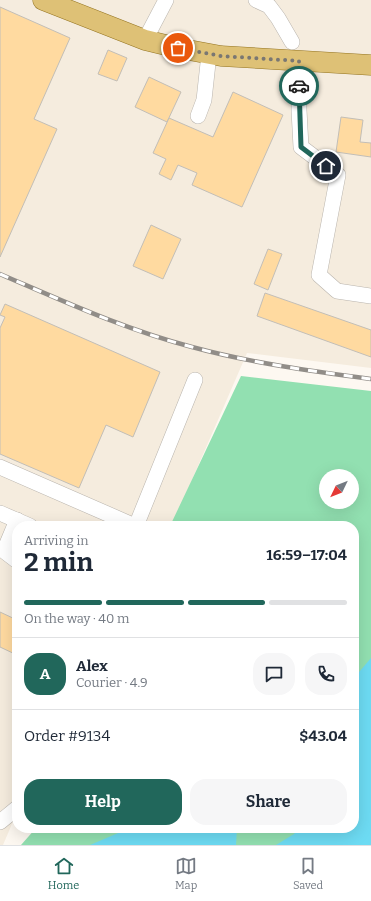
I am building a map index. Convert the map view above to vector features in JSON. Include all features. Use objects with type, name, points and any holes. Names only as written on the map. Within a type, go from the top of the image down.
[{"type":"main road","points":[[43,0],[145,40],[178,48],[221,56],[371,66]]},
{"type":"street","points":[[145,40],[166,0]]},
{"type":"street","points":[[256,0],[269,6],[292,42]]},
{"type":"street","points":[[198,116],[204,100],[209,54]]},
{"type":"street","points":[[299,61],[301,147],[338,175],[319,275],[338,291],[371,296]]},
{"type":"street","points":[[138,521],[195,380]]},
{"type":"street","points":[[0,467],[124,521]]},
{"type":"street","points":[[0,513],[18,521]]},
{"type":"street","points":[[12,539],[4,551],[12,557]]},
{"type":"street","points":[[0,822],[12,812]]},
{"type":"shaded area","points":[[0,0],[371,0],[371,368],[247,353],[174,521],[12,521],[12,824],[3,845],[0,845]]},
{"type":"green space","points":[[241,376],[371,391],[371,845],[21,845],[32,833],[359,833],[359,521],[172,521]]},
{"type":"water","points":[[371,658],[371,845],[276,845],[295,833],[359,833],[359,672]]},
{"type":"water","points":[[118,833],[237,833],[236,845],[90,845]]},
{"type":"building","points":[[0,7],[70,38],[34,119],[57,129],[0,257]]},
{"type":"building","points":[[108,50],[127,58],[117,81],[98,74]]},
{"type":"building","points":[[149,77],[181,92],[167,122],[135,107]]},
{"type":"building","points":[[233,92],[283,115],[242,207],[192,185],[197,173],[178,165],[171,180],[159,174],[166,159],[153,153],[169,118],[213,137]]},
{"type":"building","points":[[341,117],[363,120],[360,142],[371,143],[371,157],[336,152]]},
{"type":"building","points":[[151,225],[181,239],[163,279],[133,266]]},
{"type":"building","points":[[268,249],[282,254],[268,290],[254,284]]},
{"type":"building","points":[[265,293],[371,330],[371,357],[257,316]]},
{"type":"building","points":[[5,304],[160,372],[133,437],[106,425],[79,488],[0,454],[0,328],[5,317],[0,315]]},
{"type":"building","points":[[0,612],[12,618],[12,653],[0,647]]},
{"type":"railway","points":[[0,274],[119,324],[167,340],[214,353],[259,362],[371,379]]},
{"type":"way so far","points":[[178,48],[221,56],[299,61],[299,86]]},
{"type":"route","points":[[299,86],[301,147],[326,166]]}]
